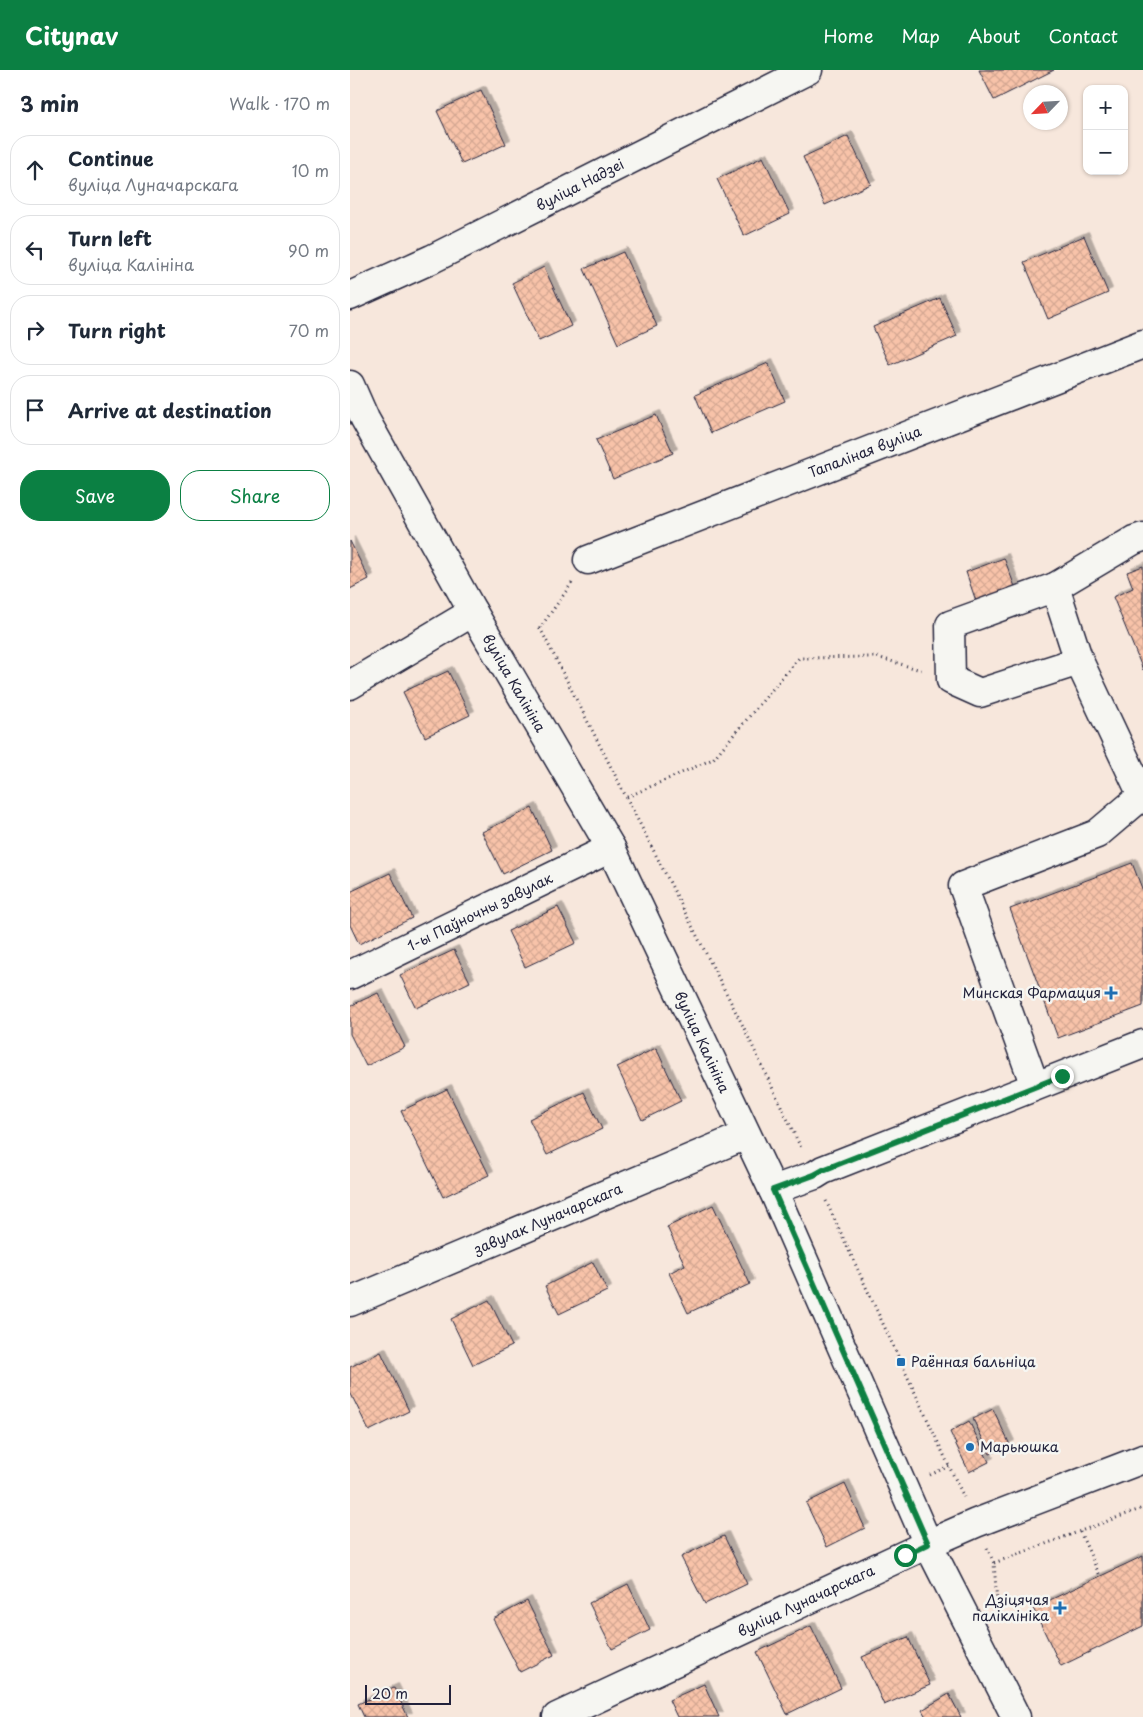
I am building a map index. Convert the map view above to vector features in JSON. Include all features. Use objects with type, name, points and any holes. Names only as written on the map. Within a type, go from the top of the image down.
[{"type":"street","name":"вуліца Надзеі","points":[[350,296],[432,259],[808,70]]},
{"type":"street","name":"Тапаліная вуліца","points":[[588,560],[1143,344]]},
{"type":"street","name":"вуліца Калініна","points":[[350,386],[358,421],[473,612],[611,848],[773,1190],[928,1544],[1016,1717]]},
{"type":"street","points":[[1079,661],[980,693],[951,680],[950,625],[1055,587],[1134,540],[1143,537]]},
{"type":"street","points":[[1035,1086],[963,886],[1097,834],[1142,795],[1079,661],[1055,587]]},
{"type":"street","points":[[350,685],[473,612]]},
{"type":"street","name":"1-ы Паўночны завулак","points":[[350,975],[611,848]]},
{"type":"street","points":[[773,1190],[1143,1044]]},
{"type":"street","name":"завулак Луначарскага","points":[[350,1302],[746,1135]]},
{"type":"street","name":"вуліца Луначарскага","points":[[557,1717],[928,1544],[976,1523],[1143,1460]]},
{"type":"path","points":[[588,560],[540,628],[743,1026],[949,1466]]},
{"type":"path","points":[[627,798],[713,759],[799,658],[877,656],[951,680]]},
{"type":"path","points":[[994,1563],[1143,1508]]},
{"type":"path","points":[[1080,1532],[1100,1576]]},
{"type":"building","points":[[979,70],[1054,70],[1023,85],[994,100]]},
{"type":"building","points":[[481,90],[506,144],[462,164],[437,111]]},
{"type":"building","points":[[848,136],[871,184],[825,205],[803,157]]},
{"type":"building","points":[[763,157],[790,214],[744,236],[717,179]]},
{"type":"building","points":[[1084,236],[1108,293],[1048,319],[1024,262]]},
{"type":"building","points":[[623,252],[657,326],[618,344],[584,269]]},
{"type":"building","points":[[544,267],[571,326],[539,341],[512,283]]},
{"type":"building","points":[[940,298],[957,336],[890,365],[873,327]]},
{"type":"building","points":[[768,363],[785,401],[711,433],[695,395]]},
{"type":"building","points":[[656,415],[673,453],[613,479],[596,440]]},
{"type":"building","points":[[350,541],[369,579],[350,589]]},
{"type":"building","points":[[1004,558],[1017,592],[978,607],[966,572]]},
{"type":"building","points":[[1143,566],[1143,670],[1113,597],[1133,588],[1127,572]]},
{"type":"building","points":[[448,671],[470,715],[425,737],[403,692]]},
{"type":"building","points":[[532,808],[552,850],[503,874],[482,832]]},
{"type":"building","points":[[1132,863],[1143,891],[1143,1006],[1058,1038],[1010,909]]},
{"type":"building","points":[[390,873],[412,918],[359,944],[350,925],[350,892]]},
{"type":"building","points":[[558,907],[576,943],[525,967],[508,931]]},
{"type":"building","points":[[454,950],[470,982],[416,1008],[400,975]]},
{"type":"building","points":[[378,993],[405,1047],[366,1066],[350,1034],[350,1006]]},
{"type":"building","points":[[656,1048],[681,1101],[642,1120],[617,1067]]},
{"type":"building","points":[[447,1089],[489,1175],[443,1197],[401,1111]]},
{"type":"building","points":[[584,1092],[602,1129],[547,1155],[529,1119]]},
{"type":"building","points":[[713,1205],[750,1284],[688,1313],[669,1273],[685,1265],[667,1227]]},
{"type":"building","points":[[593,1262],[607,1291],[559,1314],[545,1286]]},
{"type":"building","points":[[489,1300],[512,1346],[473,1365],[451,1319]]},
{"type":"building","points":[[381,1352],[409,1411],[369,1431],[350,1392],[350,1367]]},
{"type":"building","points":[[993,1409],[1010,1445],[990,1454],[973,1419]]},
{"type":"building","name":"Марьюшка","points":[[969,1421],[989,1462],[969,1472],[950,1432]]},
{"type":"building","points":[[845,1484],[865,1528],[827,1547],[806,1503]]},
{"type":"building","points":[[724,1536],[747,1584],[705,1604],[681,1557]]},
{"type":"building","points":[[1143,1556],[1143,1626],[1061,1666],[1033,1608]]},
{"type":"building","points":[[628,1584],[650,1630],[612,1649],[589,1603]]},
{"type":"building","points":[[527,1601],[554,1655],[520,1672],[493,1619]]},
{"type":"building","points":[[811,1626],[841,1688],[787,1714],[757,1652]]},
{"type":"building","points":[[908,1637],[930,1685],[884,1705],[862,1657]]},
{"type":"building","points":[[704,1684],[719,1717],[677,1717],[669,1700]]},
{"type":"building","points":[[394,1688],[408,1717],[364,1717],[358,1704]]},
{"type":"building","points":[[949,1694],[961,1717],[926,1717],[922,1710]]},
{"type":"place","name":"Минская Фармация","points":[[1111,993]]},
{"type":"place","name":"Раённая бальніца","points":[[901,1362]]},
{"type":"place","name":"Марьюшка","points":[[970,1447]]},
{"type":"place","name":"Дзіцячая паліклініка","points":[[1060,1608]]},
{"type":"route","points":[[905,1555],[928,1544],[773,1190],[1062,1076]]}]
